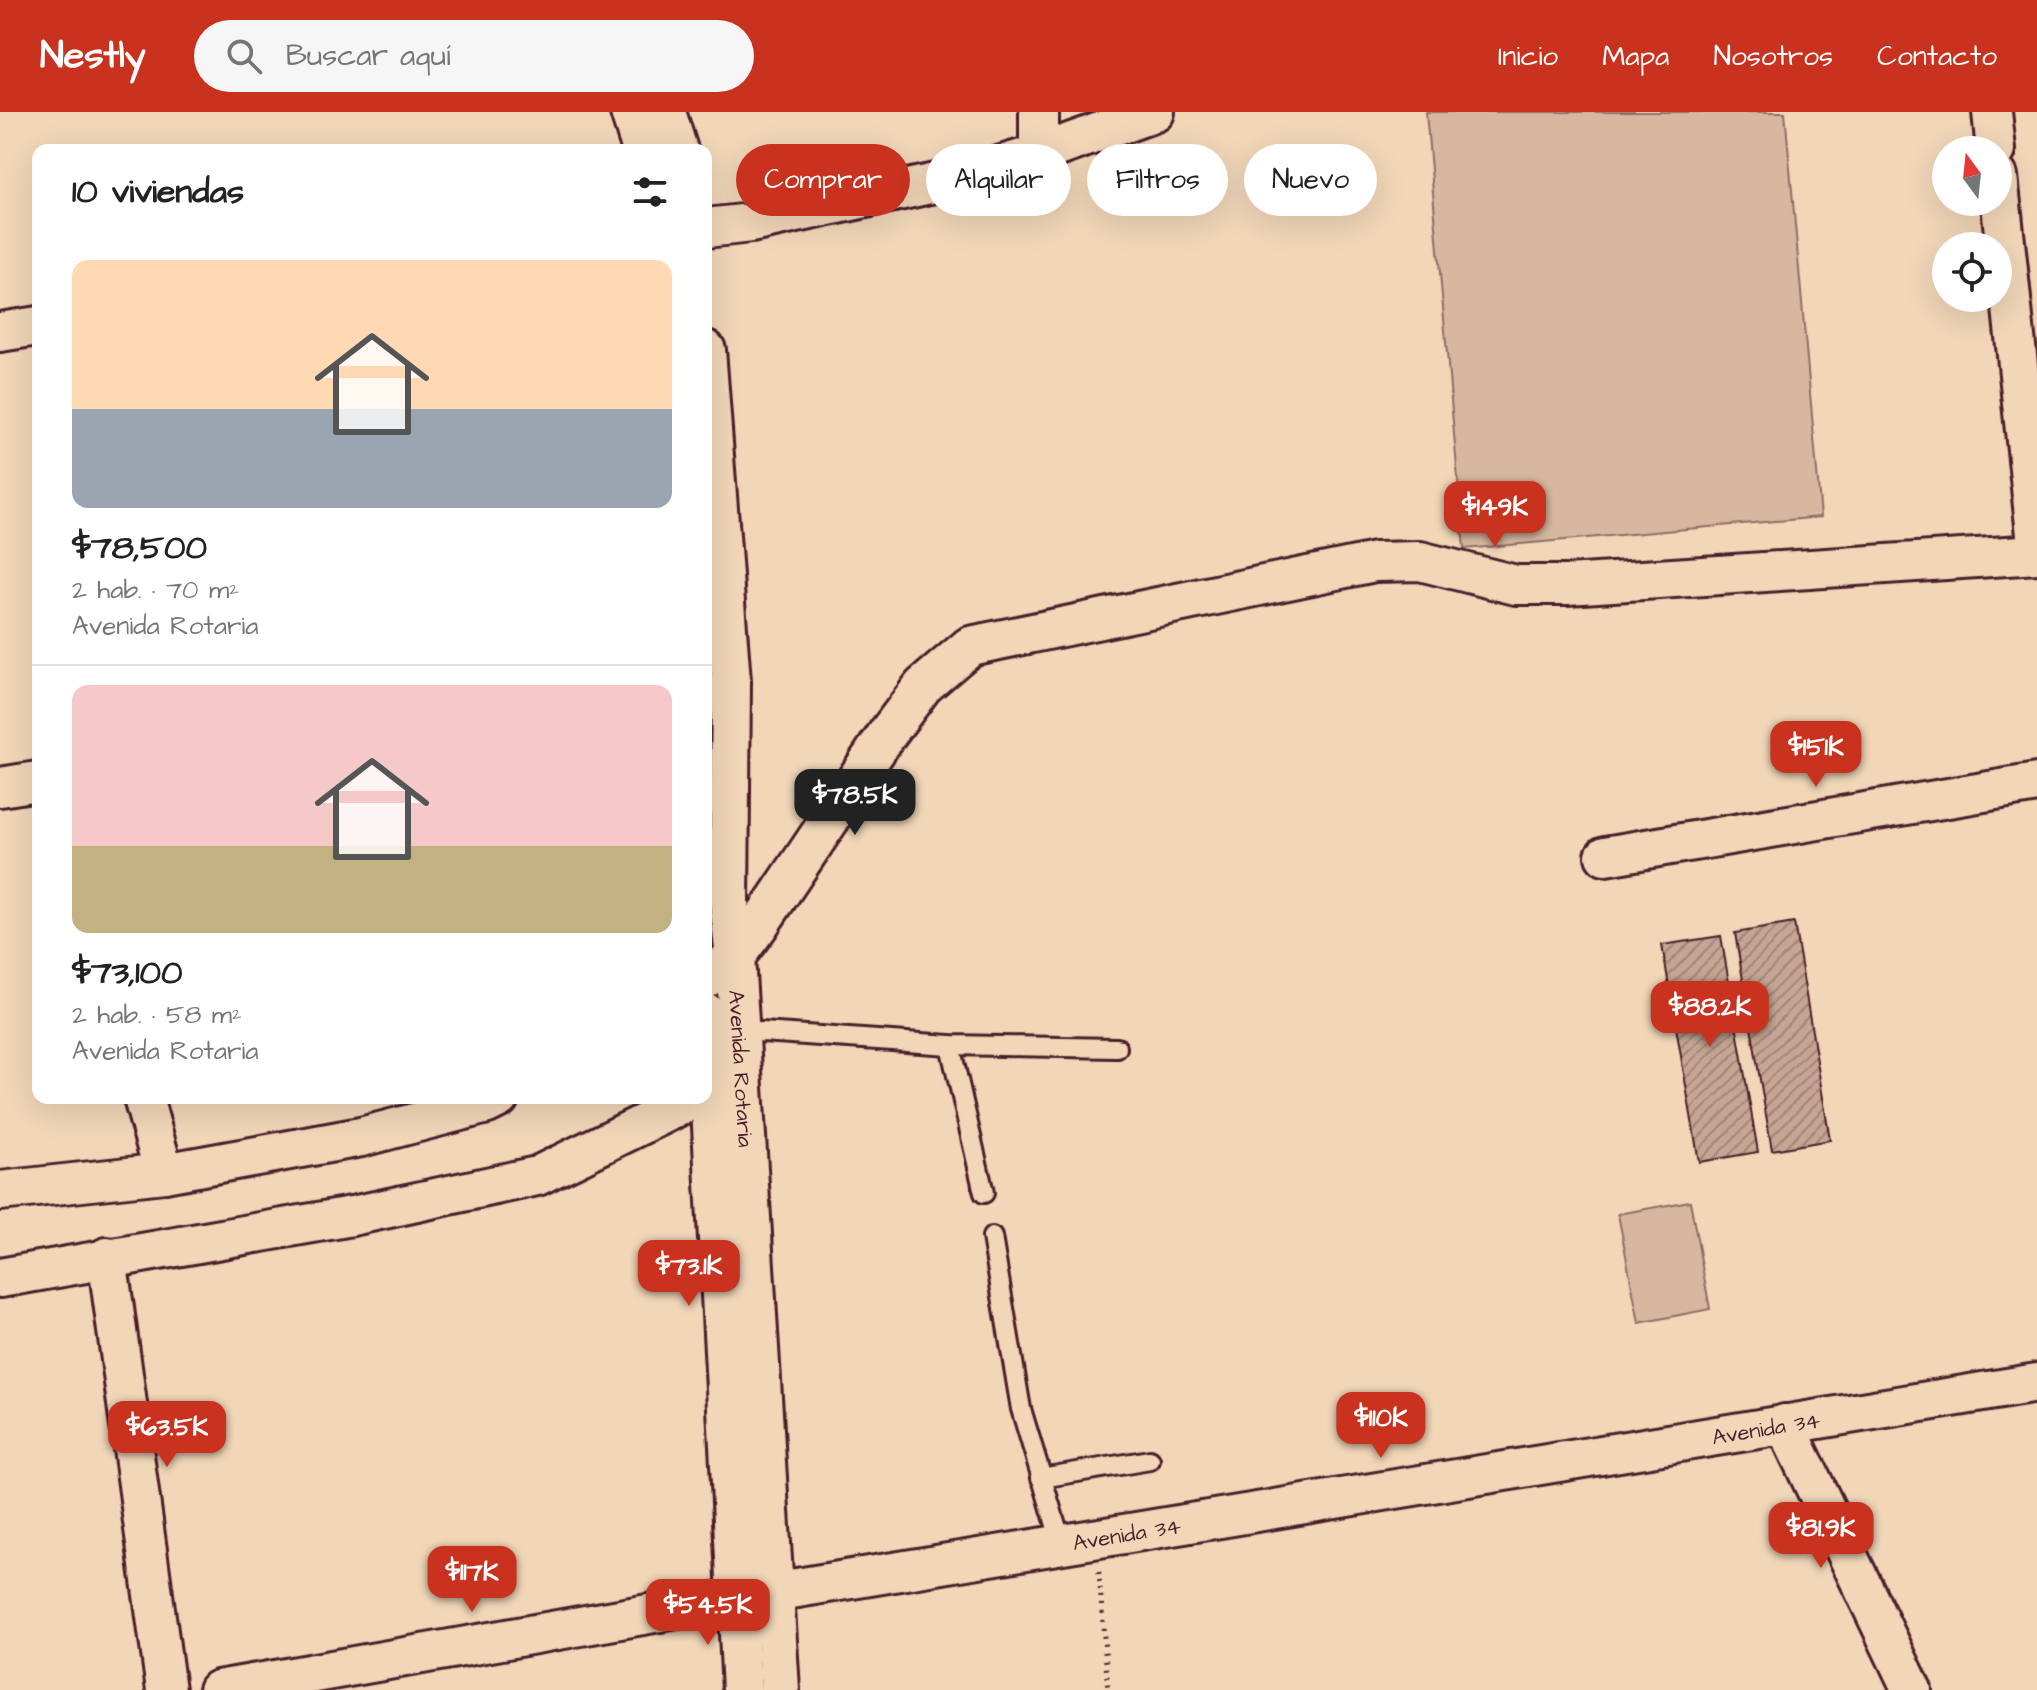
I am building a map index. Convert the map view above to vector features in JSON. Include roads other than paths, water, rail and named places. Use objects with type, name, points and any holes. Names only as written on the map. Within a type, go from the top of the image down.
[{"type":"street","points":[[630,112],[640,144]]},
{"type":"street","points":[[666,112],[676,144]]},
{"type":"street","points":[[1039,112],[1039,144]]},
{"type":"street","points":[[1067,144],[1155,112]]},
{"type":"street","points":[[1992,112],[1995,136]]},
{"type":"street","points":[[712,227],[751,223],[926,185]]},
{"type":"street","points":[[2009,216],[2022,265],[2037,544]]},
{"type":"street","points":[[0,332],[32,327]]},
{"type":"street","name":"Avenida Rotaria","points":[[712,516],[718,683],[717,910],[723,1035],[713,1090],[773,1592],[780,1690]]},
{"type":"street","points":[[720,968],[778,897],[923,686],[970,646],[1375,562],[1420,561],[1516,585],[1554,585],[2037,554]]},
{"type":"street","points":[[0,787],[32,782]]},
{"type":"street","points":[[1605,856],[2037,783]]},
{"type":"street","points":[[713,1090],[742,1690]]},
{"type":"street","points":[[145,1104],[164,1173]]},
{"type":"street","points":[[0,1191],[164,1173],[361,1137],[487,1104]]},
{"type":"street","points":[[0,1278],[352,1216],[537,1176],[684,1104]]},
{"type":"street","points":[[107,1257],[166,1690]]},
{"type":"street","name":"Avenida 34","points":[[218,1690],[773,1592],[2037,1383]]},
{"type":"street","points":[[1785,1424],[1912,1690]]},
{"type":"lane","points":[[723,1035],[762,1032],[950,1045],[1117,1048]]},
{"type":"lane","points":[[950,1045],[984,1193]]},
{"type":"lane","points":[[992,1237],[1021,1409],[1041,1478],[1079,1542]]},
{"type":"lane","points":[[1041,1478],[1150,1460]]}]
